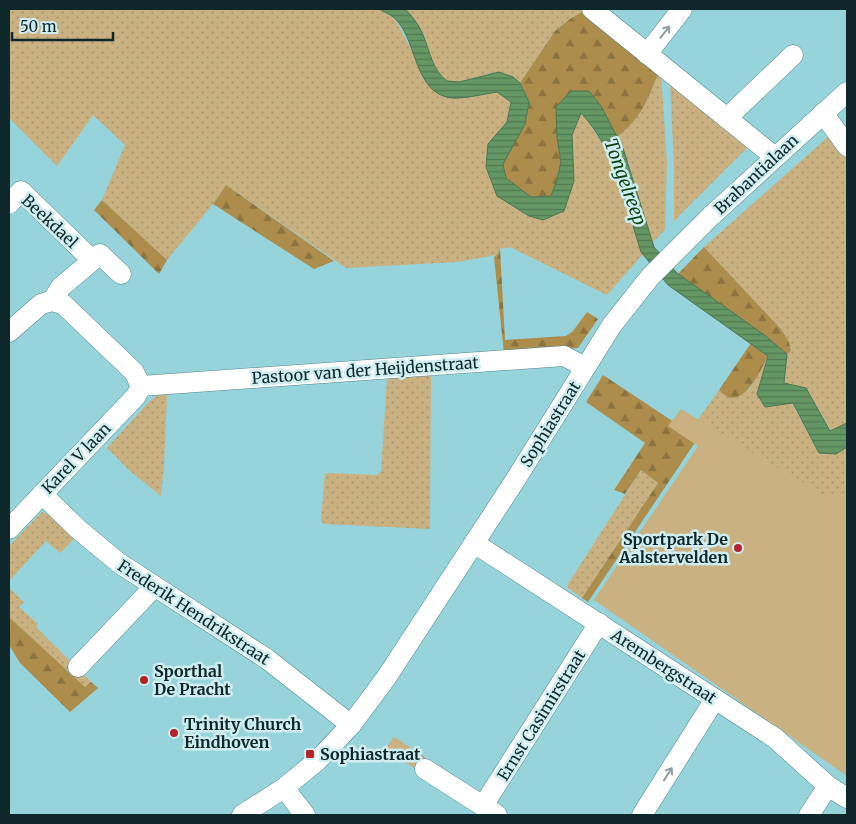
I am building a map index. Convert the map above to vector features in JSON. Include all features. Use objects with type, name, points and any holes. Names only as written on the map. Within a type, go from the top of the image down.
[{"type":"street","points":[[592,9],[775,157]]},
{"type":"street","points":[[647,54],[682,9]]},
{"type":"street","points":[[727,118],[793,55]]},
{"type":"street","name":"Brabantialaan","points":[[667,259],[847,92]]},
{"type":"street","points":[[824,113],[847,146]]},
{"type":"street","name":"Beekdael","points":[[9,204],[21,191],[92,260]]},
{"type":"street","name":"Beekdael","points":[[9,332],[41,304],[52,300],[61,287],[100,254],[121,274]]},
{"type":"street","name":"Sophiastraat","points":[[242,815],[284,788],[318,760],[351,725],[386,678],[612,325],[650,277],[667,259]]},
{"type":"street","points":[[52,300],[63,304],[134,372],[141,386]]},
{"type":"street","name":"Pastoor van der Heijdenstraat","points":[[141,386],[564,356],[585,368]]},
{"type":"street","name":"Karel V laan","points":[[9,529],[136,396],[141,386]]},
{"type":"street","name":"Frederik Hendrikstraat","points":[[42,494],[96,546],[267,659],[351,725]]},
{"type":"street","name":"Arembergstraat","points":[[474,543],[775,738],[828,786],[847,798]]},
{"type":"street","points":[[78,667],[155,586]]},
{"type":"street","name":"Ernst Casimirstraat","points":[[490,811],[599,623]]},
{"type":"street","points":[[642,815],[715,699]]},
{"type":"street","points":[[424,769],[490,811]]},
{"type":"street","points":[[809,815],[828,786]]},
{"type":"street","points":[[284,788],[305,815]]},
{"type":"green space","points":[[9,9],[379,9],[395,19],[425,81],[452,98],[497,92],[511,102],[507,122],[488,144],[574,181],[572,135],[580,113],[588,121],[609,155],[643,254],[607,295],[510,247],[500,249],[497,255],[457,262],[346,268],[226,185],[213,204],[167,260],[102,200],[125,145],[93,115],[57,166],[9,118]]},
{"type":"green space","points":[[405,9],[585,10],[555,31],[520,83],[500,73],[491,73],[466,81],[447,81],[438,71],[421,32]]},
{"type":"green space","points":[[585,10],[659,71],[643,107],[633,123],[617,137],[601,106],[557,107],[557,137],[561,162],[557,180],[551,196],[531,197],[506,178],[503,164],[525,124],[529,102],[520,83],[555,31]]},
{"type":"green space","points":[[659,71],[661,73],[667,163],[665,230],[652,243],[629,164],[617,137],[633,123],[647,99]]},
{"type":"green space","points":[[670,80],[750,145],[674,221],[674,167]]},
{"type":"green space","points":[[829,136],[847,159],[847,423],[831,431],[806,388],[784,384],[787,354],[791,351],[789,342],[781,329],[704,247]]},
{"type":"green space","points":[[226,185],[334,261],[314,269],[213,204]]},
{"type":"green space","points":[[102,200],[167,260],[159,274],[94,210]]},
{"type":"green space","points":[[704,247],[781,329],[789,342],[791,351],[787,354],[763,334],[678,274]]},
{"type":"green space","points":[[500,249],[505,340],[566,336],[573,331],[587,312],[598,319],[578,348],[504,353],[494,257]]},
{"type":"green space","points":[[751,343],[768,356],[747,390],[735,398],[727,396],[719,390]]},
{"type":"green space","points":[[768,356],[757,394],[792,403],[819,453],[836,454],[847,447],[847,515],[697,421],[719,390],[728,397],[749,390]]},
{"type":"green space","points":[[431,375],[430,529],[324,524],[321,521],[325,473],[377,475],[381,471],[387,379]]},
{"type":"green space","points":[[603,375],[698,438],[588,602],[582,598],[658,483],[641,470],[625,494],[614,490],[645,443],[586,402]]},
{"type":"green space","points":[[167,393],[161,496],[130,471],[107,448],[149,402],[158,395]]},
{"type":"green space","name":"Sportpark De Aalstervelden","points":[[681,409],[825,496],[847,493],[847,776],[594,600],[698,446],[668,426]]},
{"type":"green space","points":[[641,470],[658,483],[582,598],[568,588],[568,584]]},
{"type":"green space","points":[[42,512],[49,515],[74,539],[60,553],[46,541],[9,581],[9,546]]},
{"type":"green space","points":[[9,588],[24,602],[19,607],[38,624],[36,627],[91,682],[85,688],[9,617]]},
{"type":"green space","points":[[9,617],[85,687],[91,682],[98,688],[70,712],[20,663],[9,645]]},
{"type":"green space","points":[[394,737],[425,757],[420,764],[417,763],[414,768],[385,749]]},
{"type":"water","name":"Tongelreep","points":[[379,9],[405,9],[408,12],[416,21],[421,31],[435,66],[447,81],[459,82],[499,72],[513,77],[520,83],[529,102],[525,124],[503,164],[506,178],[531,197],[551,196],[557,180],[561,162],[557,137],[556,107],[571,91],[589,91],[601,106],[623,148],[654,247],[677,273],[763,334],[787,354],[784,383],[806,388],[830,431],[847,423],[847,447],[836,454],[819,453],[793,403],[765,407],[757,394],[768,356],[668,285],[641,252],[625,198],[611,160],[592,127],[581,113],[572,135],[574,181],[564,211],[543,220],[529,216],[497,196],[486,167],[488,144],[507,122],[511,102],[497,92],[456,98],[439,94],[423,78],[409,42],[398,22],[392,16]]},
{"type":"place","name":"Sportpark De Aalstervelden","points":[[738,548]]},
{"type":"place","name":"Sporthal De Pracht","points":[[144,680]]},
{"type":"place","name":"Trinity Church Eindhoven","points":[[174,733]]},
{"type":"place","name":"Sophiastraat","points":[[310,754]]}]
